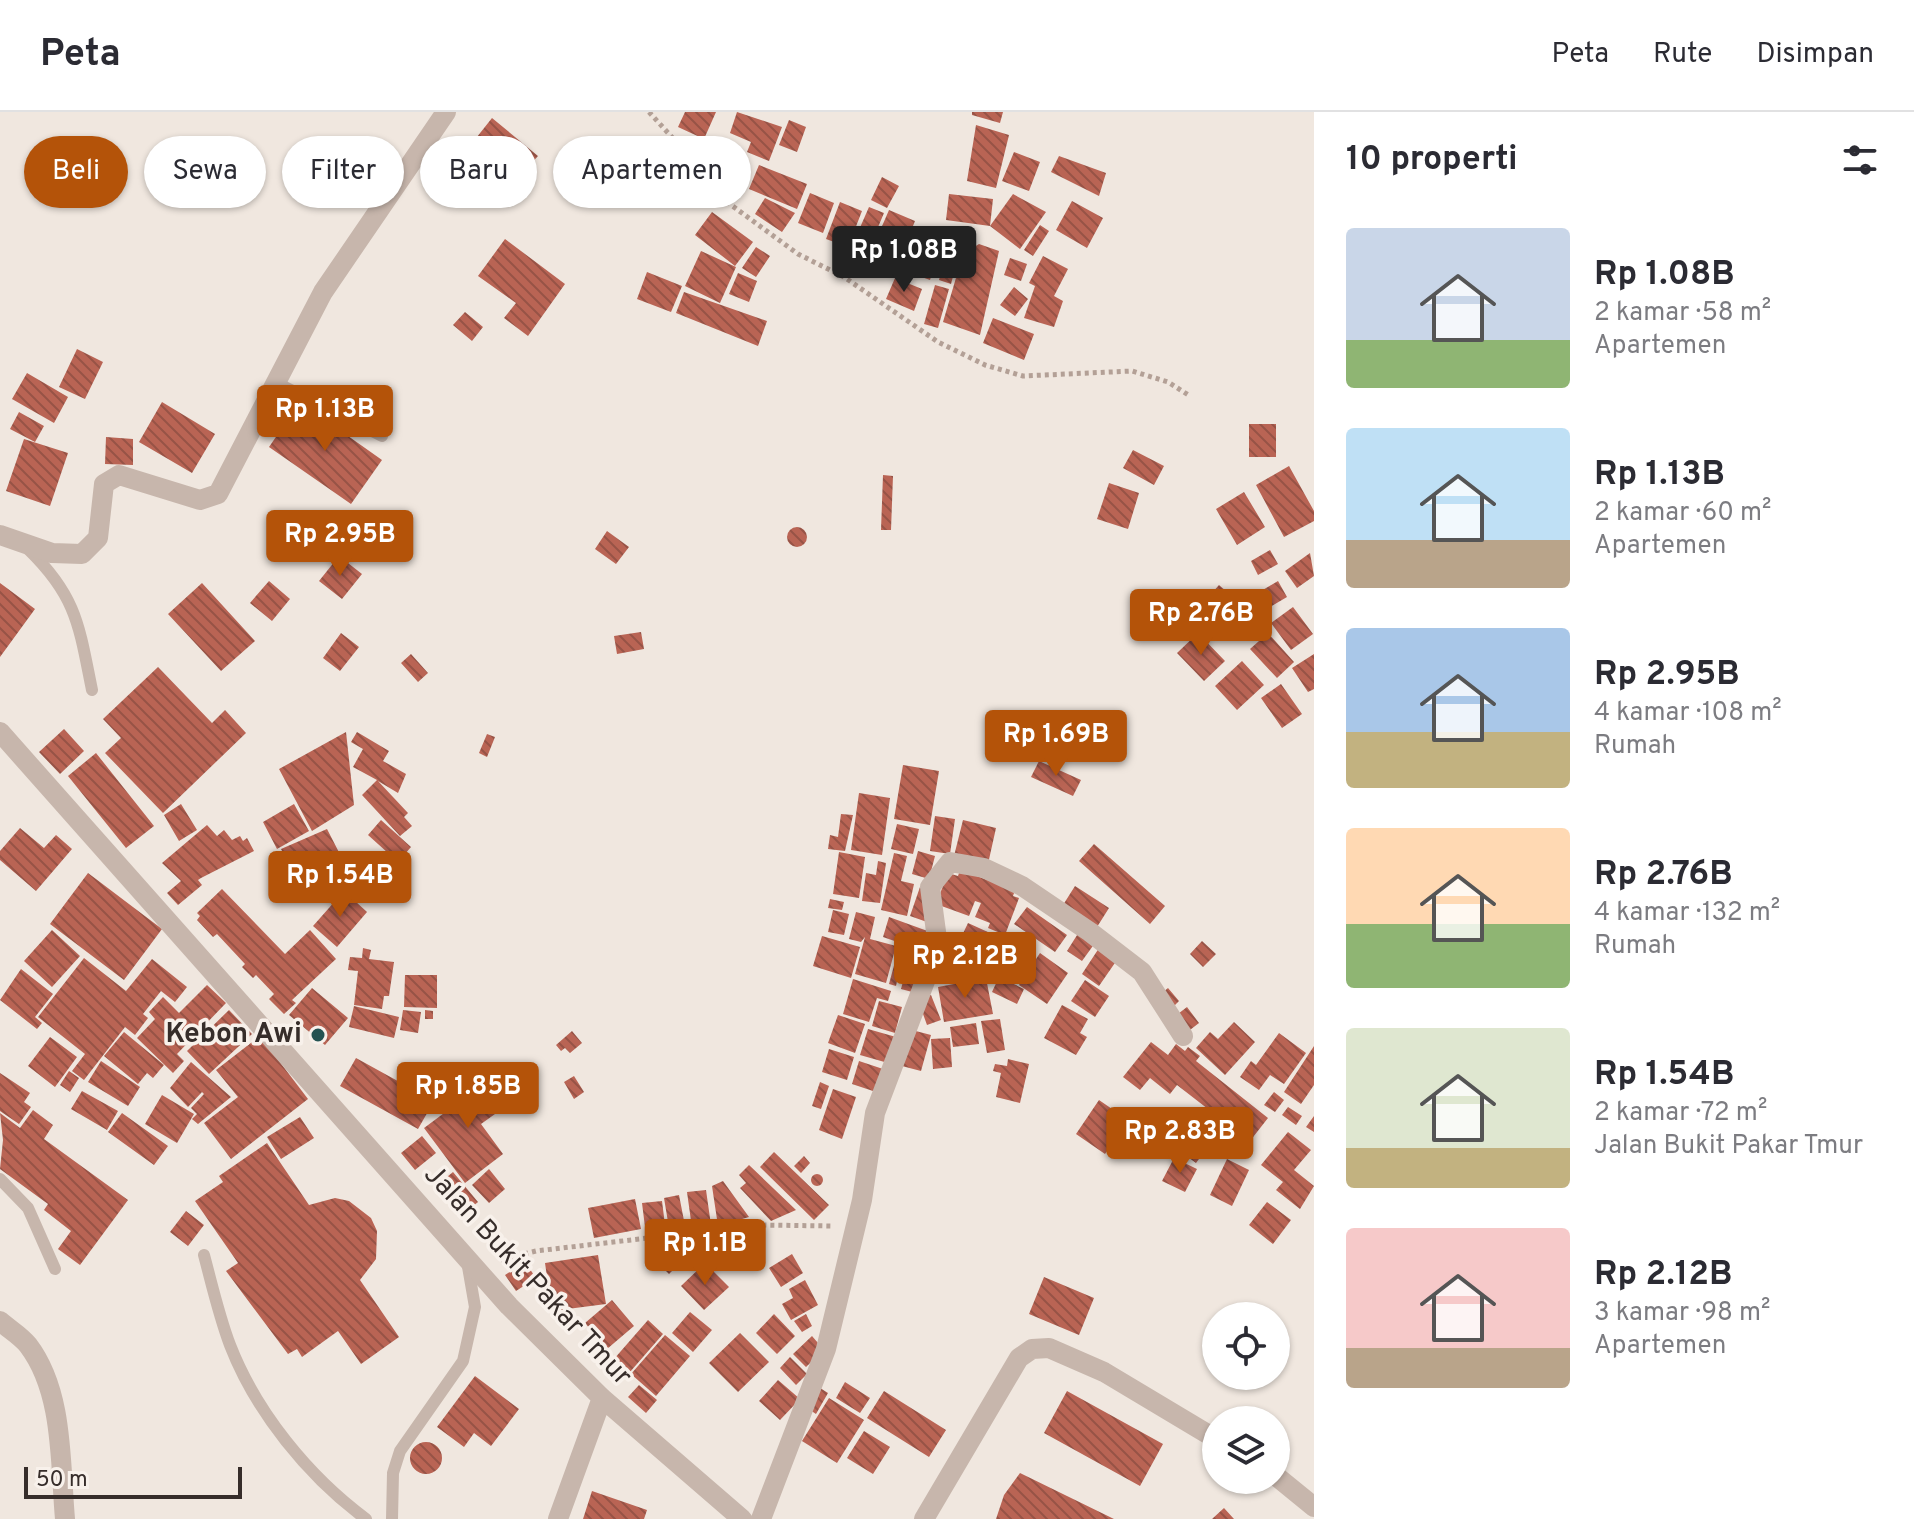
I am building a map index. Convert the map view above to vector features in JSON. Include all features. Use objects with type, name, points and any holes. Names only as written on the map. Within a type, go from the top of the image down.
[{"type":"street","points":[[0,535],[52,553],[82,554],[98,538],[104,484],[119,475],[200,500],[218,494],[323,292],[446,112]]},
{"type":"street","name":"Jalan Bukit Pakar Tmur","points":[[0,732],[471,1263],[602,1398],[742,1519]]},
{"type":"street","points":[[761,1519],[826,1349],[853,1226],[862,1200],[875,1113],[930,968],[937,939],[930,887],[950,862],[984,868],[1022,886],[1090,932],[1142,972],[1183,1036]]},
{"type":"street","points":[[0,1321],[28,1344],[47,1381],[56,1421],[65,1519]]},
{"type":"street","points":[[924,1519],[1019,1358],[1032,1349],[1049,1348],[1104,1372],[1202,1431]]},
{"type":"street","points":[[558,1519],[602,1398]]},
{"type":"street","points":[[1290,1487],[1314,1507]]},
{"type":"lane","points":[[275,382],[382,436]]},
{"type":"lane","points":[[21,542],[64,587],[76,613],[92,690]]},
{"type":"lane","points":[[0,1179],[28,1208],[55,1269]]},
{"type":"lane","points":[[204,1255],[230,1345],[255,1396],[281,1437],[366,1519]]},
{"type":"lane","points":[[392,1519],[393,1473],[400,1451],[463,1361],[475,1307],[471,1263]]},
{"type":"path","points":[[649,112],[680,146],[708,168],[727,202],[798,254],[844,277],[938,342],[985,365],[1023,376],[1132,371],[1168,382],[1190,396]]},
{"type":"path","points":[[471,1263],[536,1251],[760,1225],[798,1223],[853,1226]]},
{"type":"building","points":[[685,112],[716,112],[705,136],[698,136],[678,127]]},
{"type":"building","points":[[737,112],[782,127],[769,161],[751,154],[751,136],[730,133]]},
{"type":"building","points":[[972,112],[1003,112],[1000,123],[972,115]]},
{"type":"building","points":[[492,118],[514,136],[478,136]]},
{"type":"building","points":[[789,120],[806,127],[797,152],[779,145]]},
{"type":"building","points":[[976,125],[1009,135],[996,188],[967,181]]},
{"type":"building","points":[[1014,152],[1040,162],[1029,191],[1002,181]]},
{"type":"building","points":[[1059,156],[1106,173],[1099,196],[1051,172]]},
{"type":"building","points":[[759,165],[807,184],[797,209],[751,190]]},
{"type":"building","points":[[882,177],[899,186],[887,208],[871,200]]},
{"type":"building","points":[[810,193],[834,203],[823,233],[798,223]]},
{"type":"building","points":[[949,194],[993,199],[990,226],[946,220]]},
{"type":"building","points":[[1013,194],[1046,212],[1020,249],[990,226]]},
{"type":"building","points":[[765,198],[795,213],[782,232],[755,214]]},
{"type":"building","points":[[1072,201],[1103,218],[1087,248],[1056,230]]},
{"type":"building","points":[[840,202],[862,211],[848,247],[826,239]]},
{"type":"building","points":[[869,207],[884,213],[870,246],[855,239]]},
{"type":"building","points":[[889,210],[915,221],[894,273],[867,261]]},
{"type":"building","points":[[712,212],[753,242],[735,266],[695,235]]},
{"type":"building","points":[[1040,225],[1049,231],[1033,256],[1024,250]]},
{"type":"building","points":[[915,231],[943,241],[930,280],[902,270]]},
{"type":"building","points":[[505,239],[565,284],[528,336],[504,318],[516,303],[478,276]]},
{"type":"building","points":[[979,244],[999,251],[980,335],[943,322],[963,254]]},
{"type":"building","points":[[756,247],[770,256],[756,277],[742,268]]},
{"type":"building","points":[[701,251],[736,267],[720,303],[685,286]]},
{"type":"building","points":[[946,255],[958,258],[951,284],[939,280]]},
{"type":"building","points":[[1043,256],[1068,269],[1054,296],[1063,301],[1054,327],[1024,318],[1035,286],[1029,283]]},
{"type":"building","points":[[1010,258],[1027,264],[1021,281],[1004,275]]},
{"type":"building","points":[[647,272],[682,286],[671,312],[637,299]]},
{"type":"building","points":[[738,273],[757,281],[749,302],[729,294]]},
{"type":"building","points":[[895,278],[922,289],[914,311],[886,299]]},
{"type":"building","points":[[935,285],[949,289],[938,328],[924,324]]},
{"type":"building","points":[[1014,287],[1028,299],[1015,316],[1000,305]]},
{"type":"building","points":[[684,292],[767,321],[758,346],[676,313]]},
{"type":"building","points":[[465,312],[483,327],[472,341],[453,325]]},
{"type":"building","points":[[993,318],[1034,334],[1024,360],[983,343]]},
{"type":"building","points":[[77,349],[103,362],[85,399],[59,387]]},
{"type":"building","points":[[27,373],[68,397],[54,423],[12,399]]},
{"type":"building","points":[[162,402],[215,434],[192,473],[139,442]]},
{"type":"building","points":[[300,402],[382,460],[351,504],[269,447]]},
{"type":"building","points":[[19,412],[44,426],[35,442],[10,429]]},
{"type":"building","points":[[1249,424],[1276,424],[1276,457],[1249,457]]},
{"type":"building","points":[[106,437],[133,439],[133,465],[105,464]]},
{"type":"building","points":[[24,439],[68,453],[50,506],[6,491]]},
{"type":"building","points":[[1133,450],[1164,466],[1154,485],[1123,468]]},
{"type":"building","points":[[1289,466],[1314,511],[1314,521],[1284,537],[1256,485]]},
{"type":"building","points":[[883,475],[893,476],[891,530],[881,530]]},
{"type":"building","points":[[1109,483],[1139,493],[1128,529],[1097,519]]},
{"type":"building","points":[[1244,492],[1265,527],[1237,545],[1216,509]]},
{"type":"building","points":[[797,527],[804,530],[807,537],[804,544],[797,547],[790,544],[787,537],[790,530]]},
{"type":"building","points":[[607,531],[629,547],[616,564],[595,549]]},
{"type":"building","points":[[1270,550],[1278,564],[1258,575],[1251,561]]},
{"type":"building","points":[[1310,553],[1314,576],[1297,588],[1285,571]]},
{"type":"building","points":[[339,556],[362,574],[342,599],[319,581]]},
{"type":"building","points":[[269,581],[290,599],[272,621],[250,603]]},
{"type":"building","points":[[1278,581],[1287,597],[1260,613],[1251,597]]},
{"type":"building","points":[[0,583],[35,609],[0,657]]},
{"type":"building","points":[[202,583],[255,641],[221,671],[168,614]]},
{"type":"building","points":[[1219,585],[1242,605],[1220,631],[1197,610]]},
{"type":"building","points":[[1293,607],[1313,634],[1291,650],[1271,623]]},
{"type":"building","points":[[641,632],[644,649],[617,654],[614,636]]},
{"type":"building","points":[[341,633],[359,647],[340,671],[323,658]]},
{"type":"building","points":[[1198,633],[1225,661],[1204,681],[1177,653]]},
{"type":"building","points":[[1268,633],[1294,662],[1277,678],[1250,649]]},
{"type":"building","points":[[411,654],[428,673],[418,682],[401,663]]},
{"type":"building","points":[[1314,654],[1314,689],[1308,692],[1292,668]]},
{"type":"building","points":[[1242,661],[1264,685],[1237,710],[1215,686]]},
{"type":"building","points":[[158,667],[212,723],[225,710],[246,733],[163,813],[105,753],[121,738],[103,719]]},
{"type":"building","points":[[1281,684],[1302,714],[1282,728],[1261,698]]},
{"type":"building","points":[[64,729],[84,751],[60,774],[39,752]]},
{"type":"building","points":[[346,732],[354,805],[312,831],[279,769]]},
{"type":"building","points":[[357,732],[389,751],[383,761],[406,774],[398,793],[378,781],[408,813],[404,817],[412,826],[400,836],[362,795],[377,780],[353,767],[363,749],[351,742]]},
{"type":"building","points":[[487,734],[495,737],[487,757],[479,753]]},
{"type":"building","points":[[96,753],[154,826],[126,848],[68,776]]},
{"type":"building","points":[[1039,761],[1081,780],[1073,796],[1031,777]]},
{"type":"building","points":[[903,765],[939,771],[930,825],[894,819]]},
{"type":"building","points":[[859,793],[890,798],[882,855],[851,850]]},
{"type":"building","points":[[181,804],[197,830],[179,841],[164,815]]},
{"type":"building","points":[[294,804],[309,831],[277,849],[263,822]]},
{"type":"building","points":[[841,814],[853,815],[845,851],[828,849],[830,835],[838,837]]},
{"type":"building","points":[[935,816],[955,819],[950,854],[930,851]]},
{"type":"building","points":[[381,820],[411,847],[398,862],[368,835]]},
{"type":"building","points":[[963,820],[996,828],[988,864],[954,856]]},
{"type":"building","points":[[897,824],[919,829],[913,854],[891,849]]},
{"type":"building","points":[[207,825],[217,836],[224,830],[232,840],[240,836],[243,841],[247,838],[254,851],[198,880],[202,885],[178,905],[167,893],[181,881],[162,863]]},
{"type":"building","points":[[20,828],[44,848],[56,835],[72,849],[36,891],[0,860],[0,851]]},
{"type":"building","points":[[327,829],[346,866],[334,872],[338,879],[305,896],[281,849]]},
{"type":"building","points":[[1094,844],[1165,906],[1150,924],[1079,861]]},
{"type":"building","points":[[918,851],[935,856],[929,879],[912,874]]},
{"type":"building","points":[[839,852],[865,857],[859,898],[833,894]]},
{"type":"building","points":[[894,853],[907,856],[901,881],[914,884],[907,916],[881,910]]},
{"type":"building","points":[[878,861],[886,863],[880,903],[862,901],[866,873],[876,875]]},
{"type":"building","points":[[960,870],[1015,890],[1013,896],[1019,898],[1005,935],[988,928],[990,923],[975,917],[981,903],[975,901],[969,916],[936,904],[948,873],[958,876]]},
{"type":"building","points":[[88,873],[162,929],[124,980],[50,924]]},
{"type":"building","points":[[1075,886],[1109,908],[1097,927],[1063,905]]},
{"type":"building","points":[[920,887],[930,890],[927,922],[910,916]]},
{"type":"building","points":[[222,889],[285,954],[310,930],[336,959],[292,1000],[296,1003],[284,1014],[269,999],[274,994],[256,975],[253,978],[242,967],[245,964],[217,934],[213,937],[197,920],[200,916],[197,913]]},
{"type":"building","points":[[344,891],[367,912],[337,947],[313,926]]},
{"type":"building","points":[[830,899],[844,902],[842,910],[828,908]]},
{"type":"building","points":[[1027,907],[1067,935],[1055,952],[1014,924]]},
{"type":"building","points":[[833,910],[849,914],[844,935],[828,932]]},
{"type":"building","points":[[856,912],[875,917],[870,939],[896,946],[886,983],[855,974],[865,937],[861,942],[849,939]]},
{"type":"building","points":[[889,917],[933,933],[926,952],[883,937]]},
{"type":"building","points":[[968,923],[1001,938],[990,962],[957,946]]},
{"type":"building","points":[[52,930],[80,956],[52,987],[24,961]]},
{"type":"building","points":[[1079,932],[1095,943],[1082,961],[1067,951]]},
{"type":"building","points":[[822,936],[860,947],[851,978],[813,966]]},
{"type":"building","points":[[1023,939],[1035,945],[1015,981],[996,971],[1011,944],[1019,948]]},
{"type":"building","points":[[1202,941],[1216,954],[1203,967],[1190,954]]},
{"type":"building","points":[[1101,945],[1119,957],[1099,986],[1082,974]]},
{"type":"building","points":[[899,947],[926,955],[916,993],[901,989],[906,970],[900,968],[896,986],[889,984]]},
{"type":"building","points":[[363,948],[371,950],[369,959],[394,962],[389,996],[384,996],[382,1009],[354,1005],[358,971],[348,970],[350,957],[362,958]]},
{"type":"building","points":[[1040,953],[1068,973],[1047,1004],[1019,985]]},
{"type":"building","points":[[84,958],[126,991],[152,959],[187,987],[175,1002],[161,991],[143,1014],[148,1018],[135,1035],[125,1027],[84,1080],[72,1071],[85,1054],[38,1017]]},
{"type":"building","points":[[21,969],[53,994],[35,1017],[42,1023],[37,1029],[0,1000]]},
{"type":"building","points":[[405,975],[437,975],[437,1008],[404,1007]]},
{"type":"building","points":[[999,977],[1024,989],[1017,1004],[992,992]]},
{"type":"building","points":[[986,978],[993,1014],[944,1022],[938,987]]},
{"type":"building","points":[[853,979],[891,991],[888,1001],[877,998],[869,1022],[843,1014]]},
{"type":"building","points":[[1085,980],[1109,996],[1095,1017],[1071,1001]]},
{"type":"building","points":[[207,985],[226,1003],[177,1054],[184,1061],[173,1073],[137,1038],[155,1019],[149,1012],[163,997],[179,1013]]},
{"type":"building","points":[[312,988],[348,1018],[325,1045],[289,1015]]},
{"type":"building","points":[[1168,988],[1179,1001],[1173,1007],[1162,993]]},
{"type":"building","points":[[931,995],[941,1020],[927,1025],[918,1000]]},
{"type":"building","points":[[879,1001],[902,1007],[895,1033],[872,1026]]},
{"type":"building","points":[[1062,1005],[1088,1019],[1080,1033],[1087,1037],[1076,1055],[1044,1038]]},
{"type":"building","points":[[354,1006],[399,1017],[394,1038],[349,1027]]},
{"type":"building","points":[[1187,1007],[1199,1023],[1186,1033],[1174,1017]]},
{"type":"building","points":[[229,1010],[252,1034],[209,1074],[187,1051]]},
{"type":"building","points":[[403,1010],[421,1012],[418,1033],[400,1030]]},
{"type":"building","points":[[425,1010],[433,1011],[433,1019],[425,1019]]},
{"type":"building","points":[[838,1015],[865,1024],[855,1053],[828,1043]]},
{"type":"building","points":[[1000,1019],[1005,1050],[987,1053],[981,1021]]},
{"type":"building","points":[[1234,1022],[1255,1042],[1225,1075],[1196,1048],[1210,1032],[1218,1039]]},
{"type":"building","points":[[976,1023],[979,1044],[953,1047],[950,1027]]},
{"type":"building","points":[[868,1029],[896,1037],[888,1063],[860,1055]]},
{"type":"building","points":[[908,1029],[931,1035],[921,1071],[898,1065]]},
{"type":"building","points":[[572,1031],[582,1043],[570,1053],[565,1048],[561,1051],[556,1045]]},
{"type":"building","points":[[124,1032],[164,1065],[153,1078],[147,1073],[138,1084],[104,1056]]},
{"type":"building","points":[[1279,1033],[1306,1053],[1284,1084],[1270,1075],[1259,1090],[1240,1077],[1251,1061],[1256,1065]]},
{"type":"building","points":[[260,1036],[308,1099],[231,1159],[204,1123],[238,1097],[216,1070]]},
{"type":"building","points":[[50,1037],[77,1057],[55,1087],[28,1066]]},
{"type":"building","points":[[950,1038],[952,1067],[933,1069],[931,1039]]},
{"type":"building","points":[[1151,1042],[1168,1055],[1176,1044],[1185,1051],[1188,1047],[1200,1056],[1196,1061],[1268,1118],[1239,1155],[1217,1139],[1232,1124],[1210,1107],[1208,1109],[1177,1085],[1170,1094],[1150,1078],[1140,1090],[1123,1077]]},
{"type":"building","points":[[1314,1046],[1314,1085],[1301,1104],[1284,1092]]},
{"type":"building","points":[[829,1049],[854,1057],[847,1080],[822,1072]]},
{"type":"building","points":[[356,1058],[434,1101],[418,1129],[340,1086]]},
{"type":"building","points":[[1008,1059],[1029,1064],[1020,1103],[996,1097],[1001,1073],[993,1071],[995,1064],[1007,1066]]},
{"type":"building","points":[[101,1061],[140,1087],[128,1106],[88,1082]]},
{"type":"building","points":[[859,1061],[883,1069],[876,1092],[852,1084]]},
{"type":"building","points":[[191,1062],[231,1097],[198,1124],[192,1119],[197,1114],[191,1108],[204,1094],[202,1092],[188,1107],[170,1088]]},
{"type":"building","points":[[69,1071],[79,1078],[70,1092],[60,1085]]},
{"type":"building","points":[[0,1073],[30,1093],[24,1102],[31,1107],[19,1124],[0,1111]]},
{"type":"building","points":[[574,1076],[584,1092],[574,1099],[564,1082]]},
{"type":"building","points":[[434,1077],[443,1078],[440,1095],[432,1093]]},
{"type":"building","points":[[478,1077],[490,1093],[495,1089],[498,1093],[510,1085],[513,1089],[491,1109],[495,1114],[481,1124],[503,1154],[465,1183],[424,1128],[463,1099],[457,1092]]},
{"type":"building","points":[[820,1082],[829,1086],[821,1109],[812,1106]]},
{"type":"building","points":[[833,1089],[856,1097],[842,1139],[819,1130]]},
{"type":"building","points":[[82,1091],[118,1111],[107,1130],[71,1109]]},
{"type":"building","points":[[1274,1092],[1284,1100],[1275,1112],[1264,1105]]},
{"type":"building","points":[[162,1095],[194,1114],[177,1143],[145,1124]]},
{"type":"building","points":[[1099,1100],[1128,1120],[1105,1154],[1076,1134]]},
{"type":"building","points":[[1288,1107],[1302,1116],[1296,1125],[1282,1115]]},
{"type":"building","points":[[33,1110],[53,1125],[44,1139],[128,1200],[80,1265],[58,1249],[71,1231],[44,1210],[48,1204],[0,1169],[3,1140],[0,1113],[20,1128]]},
{"type":"building","points":[[122,1113],[168,1146],[154,1165],[108,1132]]},
{"type":"building","points":[[1212,1113],[1225,1124],[1196,1163],[1173,1146],[1195,1117],[1204,1123]]},
{"type":"building","points":[[1314,1116],[1314,1132],[1306,1127]]},
{"type":"building","points":[[300,1117],[314,1138],[281,1159],[267,1137]]},
{"type":"building","points":[[1288,1132],[1311,1150],[1294,1170],[1314,1186],[1300,1209],[1276,1190],[1283,1182],[1261,1165]]},
{"type":"building","points":[[422,1136],[436,1153],[415,1170],[401,1153]]},
{"type":"building","points":[[267,1143],[309,1205],[335,1198],[349,1201],[371,1218],[377,1231],[376,1259],[360,1280],[399,1337],[361,1364],[338,1331],[302,1357],[297,1349],[288,1354],[226,1271],[238,1263],[195,1201],[223,1182],[219,1176]]},
{"type":"building","points":[[774,1152],[829,1205],[814,1220],[760,1167]]},
{"type":"building","points":[[804,1156],[810,1163],[801,1173],[794,1166]]},
{"type":"building","points":[[1174,1158],[1197,1169],[1185,1192],[1162,1181]]},
{"type":"building","points":[[1227,1159],[1249,1170],[1232,1206],[1210,1195]]},
{"type":"building","points":[[749,1165],[796,1210],[771,1221],[740,1188],[746,1183],[739,1175]]},
{"type":"building","points":[[489,1169],[505,1189],[489,1203],[472,1185]]},
{"type":"building","points":[[453,1172],[478,1202],[461,1216],[436,1186]]},
{"type":"building","points":[[817,1174],[823,1180],[817,1186],[811,1180]]},
{"type":"building","points":[[723,1181],[749,1217],[718,1226],[712,1186]]},
{"type":"building","points":[[706,1190],[711,1225],[692,1228],[687,1192]]},
{"type":"building","points":[[679,1195],[686,1231],[670,1234],[664,1198]]},
{"type":"building","points":[[635,1199],[641,1229],[594,1238],[588,1208]]},
{"type":"building","points":[[662,1201],[666,1233],[646,1235],[642,1203]]},
{"type":"building","points":[[1267,1202],[1291,1220],[1273,1244],[1249,1225]]},
{"type":"building","points":[[186,1211],[204,1225],[188,1246],[170,1232]]},
{"type":"building","points":[[730,1231],[747,1253],[728,1271],[703,1253],[702,1245]]},
{"type":"building","points":[[682,1245],[694,1256],[686,1265],[674,1254]]},
{"type":"building","points":[[792,1254],[803,1273],[781,1287],[769,1268]]},
{"type":"building","points":[[598,1255],[606,1304],[552,1311],[545,1263]]},
{"type":"building","points":[[672,1257],[679,1264],[669,1274],[662,1267]]},
{"type":"building","points":[[525,1262],[536,1278],[516,1291],[505,1275]]},
{"type":"building","points":[[705,1263],[729,1287],[704,1310],[681,1286]]},
{"type":"building","points":[[1044,1277],[1094,1298],[1079,1335],[1029,1314]]},
{"type":"building","points":[[805,1280],[818,1305],[791,1320],[782,1304],[793,1298],[789,1289]]},
{"type":"building","points":[[612,1300],[634,1326],[607,1349],[585,1323]]},
{"type":"building","points":[[690,1312],[712,1330],[693,1352],[672,1333]]},
{"type":"building","points":[[774,1314],[795,1336],[777,1354],[756,1333]]},
{"type":"building","points":[[806,1314],[812,1326],[802,1332],[794,1321]]},
{"type":"building","points":[[648,1320],[663,1334],[630,1372],[614,1359]]},
{"type":"building","points":[[740,1333],[769,1362],[738,1392],[709,1363]]},
{"type":"building","points":[[665,1335],[690,1356],[656,1396],[631,1374]]},
{"type":"building","points":[[812,1336],[824,1350],[806,1367],[793,1354]]},
{"type":"building","points":[[790,1357],[807,1374],[796,1385],[780,1368]]},
{"type":"building","points":[[475,1376],[519,1409],[491,1446],[474,1433],[464,1447],[437,1427]]},
{"type":"building","points":[[778,1380],[800,1399],[780,1420],[759,1401]]},
{"type":"building","points":[[845,1382],[870,1398],[860,1413],[836,1398]]},
{"type":"building","points":[[639,1385],[657,1400],[646,1413],[628,1397]]},
{"type":"building","points":[[817,1386],[828,1393],[816,1414],[804,1406]]},
{"type":"building","points":[[884,1391],[946,1430],[929,1457],[867,1418]]},
{"type":"building","points":[[1067,1391],[1163,1444],[1140,1486],[1044,1433]]},
{"type":"building","points":[[829,1398],[864,1420],[837,1463],[802,1441]]},
{"type":"building","points":[[864,1431],[890,1447],[873,1474],[847,1458]]},
{"type":"building","points":[[426,1442],[437,1447],[442,1458],[437,1469],[426,1474],[415,1469],[410,1458],[415,1447]]},
{"type":"building","points":[[1020,1473],[1114,1519],[996,1519],[1004,1495]]},
{"type":"building","points":[[592,1491],[647,1510],[644,1519],[583,1519]]},
{"type":"building","points":[[1224,1508],[1234,1519],[1212,1519]]},
{"type":"place","name":"Kebon Awi","points":[[318,1035]]}]
